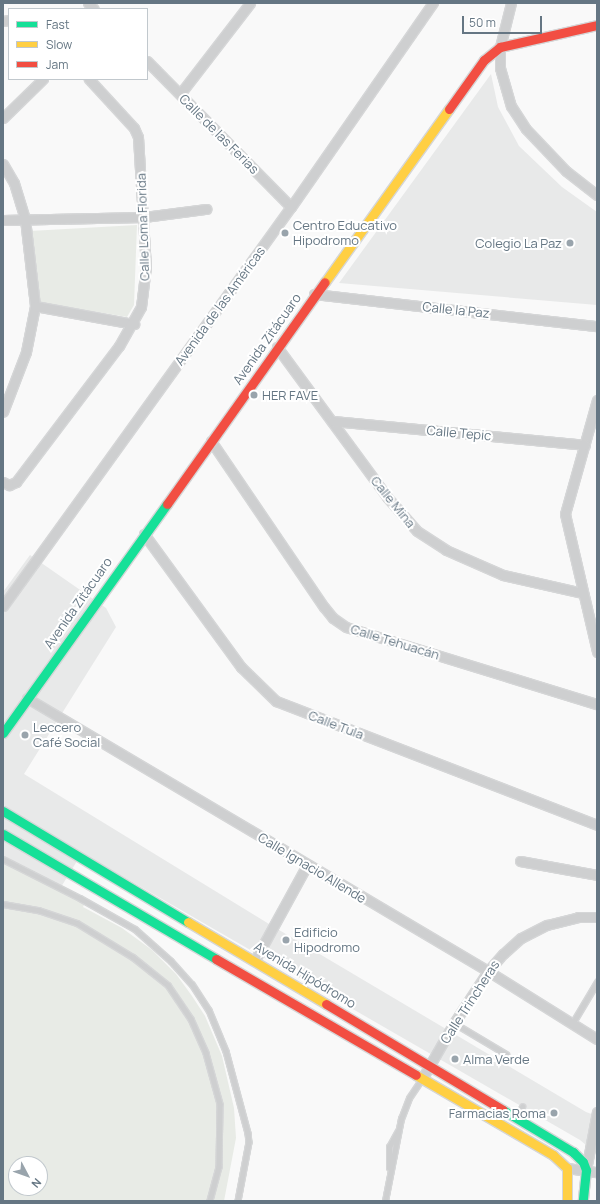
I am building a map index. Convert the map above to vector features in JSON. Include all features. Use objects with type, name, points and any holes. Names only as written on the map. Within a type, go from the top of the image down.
[{"type":"main road","name":"Avenida Zitácuaro","points":[[3,733],[314,294],[484,60],[500,47],[597,25]]},
{"type":"main road","name":"Avenida Hipódromo","points":[[3,811],[430,1064],[573,1152],[582,1162],[586,1170]]},
{"type":"main road","points":[[3,834],[553,1155],[567,1168],[567,1201]]},
{"type":"main road","points":[[583,1201],[586,1170]]},
{"type":"street","points":[[511,3],[500,47],[500,68],[511,106],[526,129],[566,171],[597,195]]},
{"type":"street","points":[[180,94],[247,4]]},
{"type":"street","name":"Avenida de las Américas","points":[[3,606],[291,207],[432,4]]},
{"type":"street","name":"Calle de las Ferias","points":[[148,62],[291,207]]},
{"type":"street","points":[[3,118],[41,80]]},
{"type":"street","name":"Calle Loma Florida","points":[[3,482],[9,485],[16,482],[134,324],[141,307],[145,288],[144,217],[138,137],[134,128],[90,80]]},
{"type":"street","points":[[3,164],[14,183],[25,219],[35,306],[24,358],[3,412]]},
{"type":"street","points":[[3,220],[144,217],[206,209]]},
{"type":"street","name":"Calle la Paz","points":[[314,294],[597,326]]},
{"type":"street","points":[[35,306],[134,324]]},
{"type":"street","name":"Calle Mina","points":[[277,347],[387,497],[416,531],[446,550],[503,575],[583,593]]},
{"type":"street","points":[[597,400],[565,514],[597,652]]},
{"type":"street","name":"Calle Tepic","points":[[332,421],[585,445]]},
{"type":"street","name":"Calle Tehuacán","points":[[211,441],[324,607],[334,618],[346,627],[597,704]]},
{"type":"street","name":"Calle Tula","points":[[144,534],[241,667],[276,701],[597,825]]},
{"type":"street","name":"Calle Ignacio Allende","points":[[27,698],[488,972],[597,1039]]},
{"type":"street","points":[[520,861],[597,875]]},
{"type":"street","points":[[255,960],[307,865]]},
{"type":"street","name":"Calle Trincheras","points":[[422,1079],[454,1023],[488,972],[503,954],[521,938],[547,924],[578,917],[597,916]]},
{"type":"street","points":[[586,1170],[597,1112]]},
{"type":"street","points":[[567,1168],[597,1172]]},
{"type":"lane","points":[[3,859],[80,898],[135,929],[171,961],[192,984],[209,1010],[226,1051],[248,1133],[249,1142],[238,1201]]},
{"type":"lane","points":[[3,904],[38,910],[77,923],[134,957],[168,985],[191,1018],[206,1053],[220,1104],[219,1167],[210,1201]]},
{"type":"lane","points":[[572,1024],[597,982]]},
{"type":"lane","points":[[454,1023],[506,1054]]},
{"type":"lane","points":[[389,1170],[396,1151],[398,1131],[404,1108],[422,1079]]},
{"type":"lane","points":[[516,1117],[522,1107]]},
{"type":"lane","points":[[385,1201],[389,1170],[389,1147],[398,1131]]},
{"type":"shaded area","points":[[491,74],[498,107],[519,146],[562,187],[597,212],[597,305],[339,283]]},
{"type":"shaded area","points":[[137,225],[134,305],[127,317],[37,302],[30,231]]},
{"type":"shaded area","points":[[30,555],[106,608],[116,627],[24,774],[269,924],[586,1112],[597,1116],[597,1154],[580,1140],[82,853],[61,887],[3,857],[3,592]]},
{"type":"shaded area","points":[[3,856],[87,899],[83,907],[122,928],[152,950],[176,974],[205,1016],[222,1056],[234,1108],[236,1138],[224,1201],[3,1201]]},
{"type":"traffic: fast","points":[[3,733],[167,504]]},
{"type":"traffic: fast","points":[[3,811],[188,922]]},
{"type":"traffic: fast","points":[[3,834],[216,959]]},
{"type":"traffic: fast","points":[[503,1110],[573,1152],[583,1162],[586,1170],[583,1201]]},
{"type":"traffic: slow","points":[[325,282],[449,109]]},
{"type":"traffic: slow","points":[[188,922],[326,1004]]},
{"type":"traffic: slow","points":[[416,1075],[553,1155],[567,1168],[567,1201]]},
{"type":"traffic: jam","points":[[449,109],[484,60],[500,47],[597,25]]},
{"type":"traffic: jam","points":[[167,504],[325,282]]},
{"type":"traffic: jam","points":[[216,959],[416,1075]]},
{"type":"traffic: jam","points":[[326,1004],[503,1110]]},
{"type":"place","name":"Centro Educativo Hipodromo","points":[[285,233]]},
{"type":"place","name":"Colegio La Paz","points":[[570,243]]},
{"type":"place","name":"HER FAVE","points":[[254,395]]},
{"type":"place","name":"Leccero Café Social","points":[[25,735]]},
{"type":"place","name":"Edificio Hipodromo","points":[[286,940]]},
{"type":"place","name":"Alma Verde","points":[[455,1059]]},
{"type":"place","name":"Farmacias Roma","points":[[554,1113]]}]
